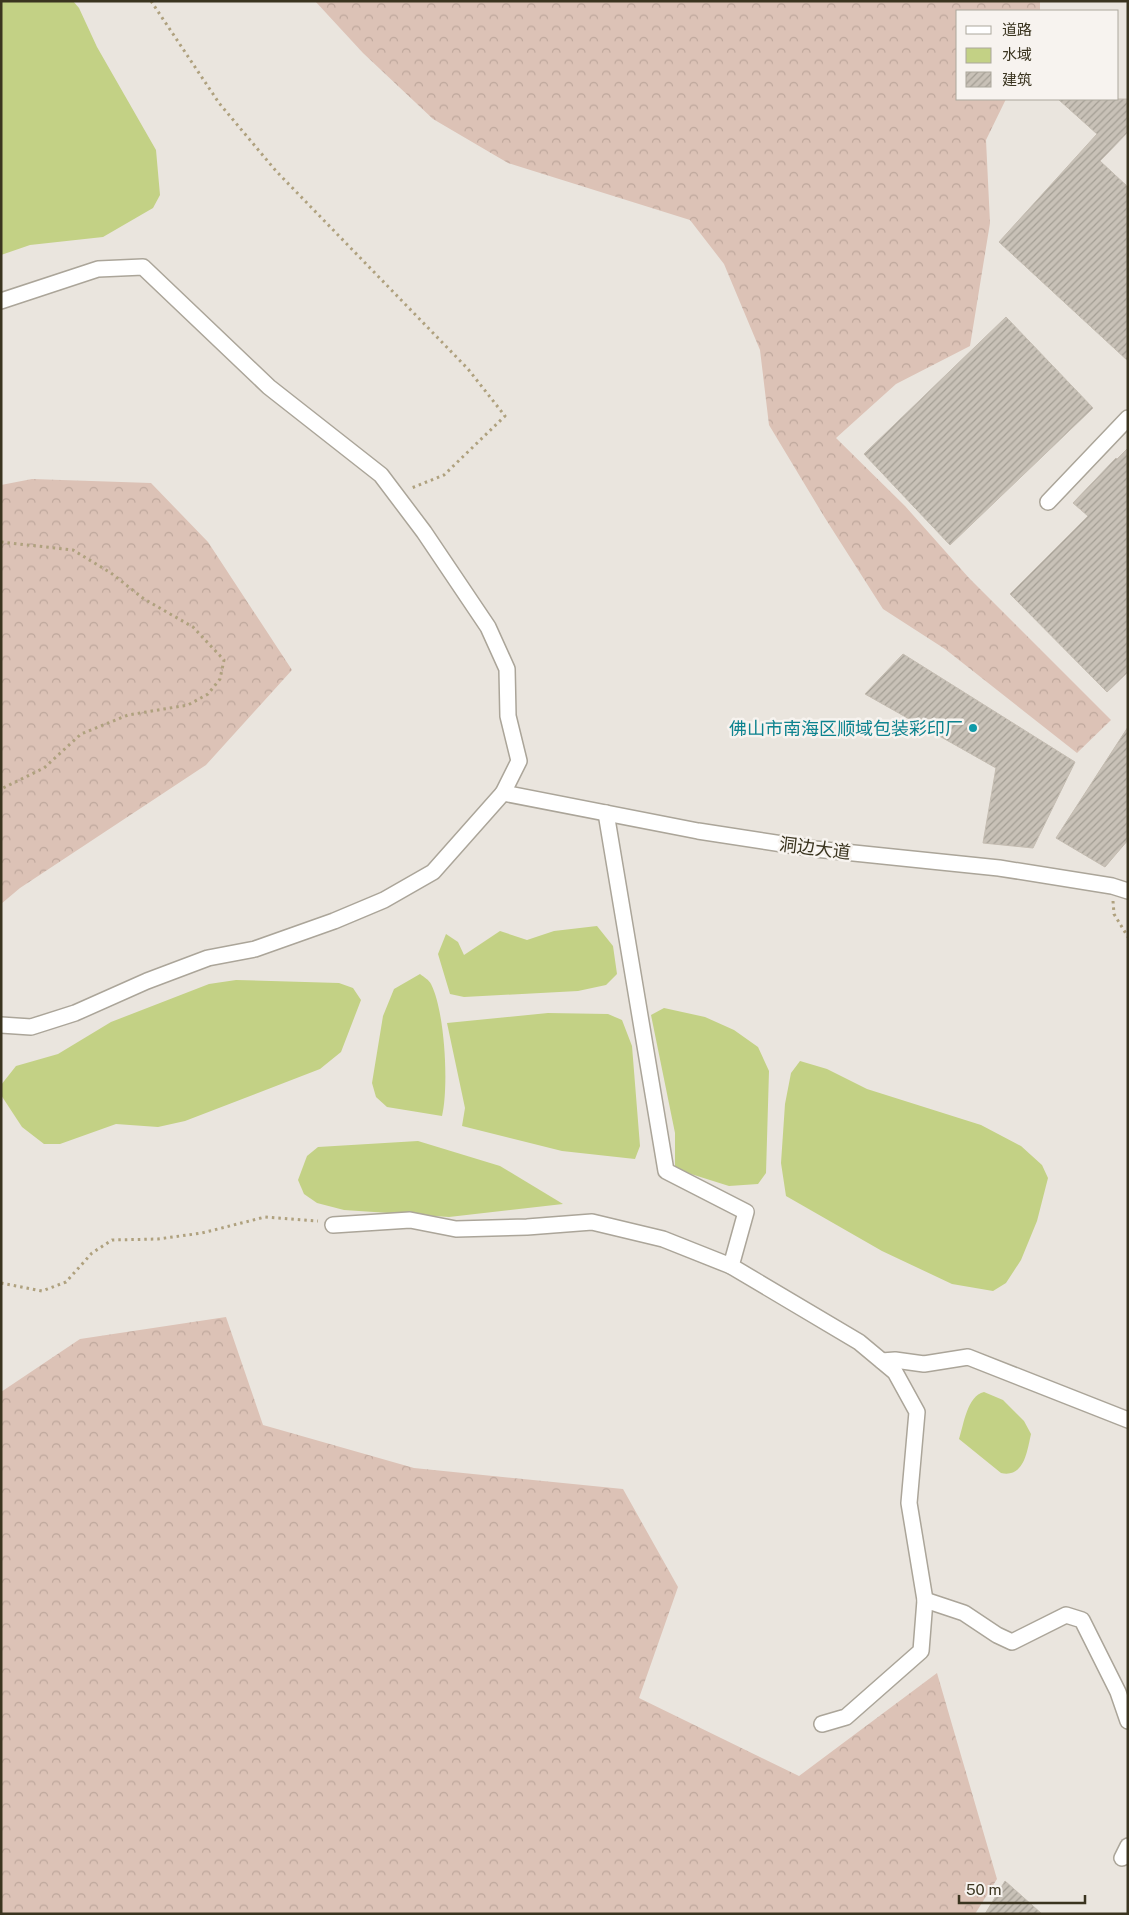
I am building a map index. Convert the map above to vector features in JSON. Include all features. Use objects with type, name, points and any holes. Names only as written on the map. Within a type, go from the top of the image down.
[{"type":"street","points":[[1,301],[98,269],[143,267],[270,387],[381,475],[424,532],[488,627],[507,669],[508,716],[519,761],[503,793],[433,872],[384,900],[334,921],[255,948],[200,962],[147,981],[74,1013],[31,1027],[1,1025]]},
{"type":"street","points":[[1048,502],[1128,418]]},
{"type":"street","name":"洞边大道","points":[[503,793],[698,831],[815,849],[999,868],[1112,886],[1128,892]]},
{"type":"street","points":[[606,813],[666,1171],[746,1212],[731,1266]]},
{"type":"street","points":[[333,1225],[410,1220],[456,1229],[527,1227],[592,1222],[663,1238],[731,1266],[859,1342],[895,1372],[917,1412],[909,1503],[926,1600],[920,1651],[882,1687],[846,1717],[822,1724]]},
{"type":"street","points":[[882,1361],[895,1360],[924,1364],[968,1357],[1128,1420]]},
{"type":"street","points":[[926,1600],[964,1613],[997,1635],[1012,1642],[1066,1615],[1082,1620],[1118,1692],[1128,1721]]},
{"type":"path","points":[[151,1],[219,103],[276,171],[468,369],[505,416],[444,475],[408,490],[398,498]]},
{"type":"path","points":[[1,542],[73,550],[144,599],[193,627],[224,660],[220,679],[208,694],[188,705],[128,715],[82,734],[44,768],[1,789]]},
{"type":"path","points":[[1112,886],[1114,914],[1128,937]]},
{"type":"path","points":[[1,1283],[42,1291],[66,1282],[92,1253],[112,1240],[158,1239],[202,1233],[265,1217],[320,1221],[333,1225]]},
{"type":"green space","points":[[315,1],[1040,1],[1040,10],[956,10],[956,100],[1006,100],[986,140],[990,223],[970,346],[896,384],[836,438],[905,506],[969,578],[1111,720],[1077,753],[945,649],[883,609],[769,425],[760,350],[724,264],[690,220],[508,163],[433,119],[363,53]]},
{"type":"green space","points":[[32,479],[151,483],[208,542],[292,670],[206,765],[20,888],[1,904],[1,485]]},
{"type":"green space","points":[[226,1317],[263,1425],[414,1468],[623,1489],[678,1587],[639,1698],[799,1776],[937,1673],[997,1879],[975,1914],[1,1914],[1,1392],[80,1339]]},
{"type":"water","points":[[1,1],[73,1],[79,8],[97,47],[156,150],[160,195],[153,208],[103,237],[30,245],[1,255]]},
{"type":"water","points":[[597,926],[613,946],[617,974],[606,985],[578,991],[464,997],[450,994],[438,954],[446,934],[458,942],[464,955],[500,931],[527,940],[554,931]]},
{"type":"water","points":[[420,974],[431,984],[440,1012],[445,1069],[442,1116],[387,1107],[376,1097],[372,1083],[383,1016],[394,989]]},
{"type":"water","points":[[236,980],[339,983],[353,988],[361,1000],[341,1052],[320,1069],[185,1121],[158,1127],[116,1124],[60,1144],[44,1144],[22,1127],[1,1095],[1,1085],[16,1066],[58,1054],[111,1022],[209,984]]},
{"type":"water","points":[[664,1008],[705,1017],[734,1030],[758,1047],[769,1071],[766,1173],[758,1184],[729,1186],[675,1169],[675,1133],[651,1015]]},
{"type":"water","points":[[548,1013],[608,1014],[622,1020],[632,1046],[640,1146],[635,1159],[562,1151],[462,1126],[465,1108],[447,1023]]},
{"type":"water","points":[[800,1061],[827,1069],[867,1089],[981,1125],[1021,1146],[1042,1165],[1048,1178],[1037,1221],[1021,1260],[1006,1283],[993,1291],[952,1284],[882,1251],[786,1196],[781,1163],[785,1104],[791,1073]]},
{"type":"water","points":[[418,1141],[500,1166],[563,1204],[449,1217],[344,1210],[317,1203],[304,1194],[298,1180],[307,1156],[318,1147]]},
{"type":"water","points":[[984,1392],[1003,1400],[1024,1421],[1031,1434],[1026,1456],[1020,1468],[1015,1472],[1001,1473],[959,1439],[970,1405],[978,1395]]},
{"type":"building","points":[[1128,99],[1128,132],[1100,161],[1128,187],[1128,361],[999,242],[1097,134],[1059,100]]},
{"type":"building","points":[[1006,317],[1093,408],[950,545],[864,454]]},
{"type":"building","points":[[1128,448],[1128,672],[1107,692],[1010,594],[1088,516],[1073,503]]},
{"type":"building","name":"佛山市南海区顺域包装彩印厂","points":[[903,654],[1075,762],[1033,848],[983,843],[996,768],[865,694]]},
{"type":"building","points":[[1128,727],[1128,840],[1105,867],[1056,838]]},
{"type":"building","points":[[1005,1881],[1042,1914],[985,1914]]},
{"type":"place","name":"佛山市南海区顺域包装彩印厂","points":[[973,728]]}]
